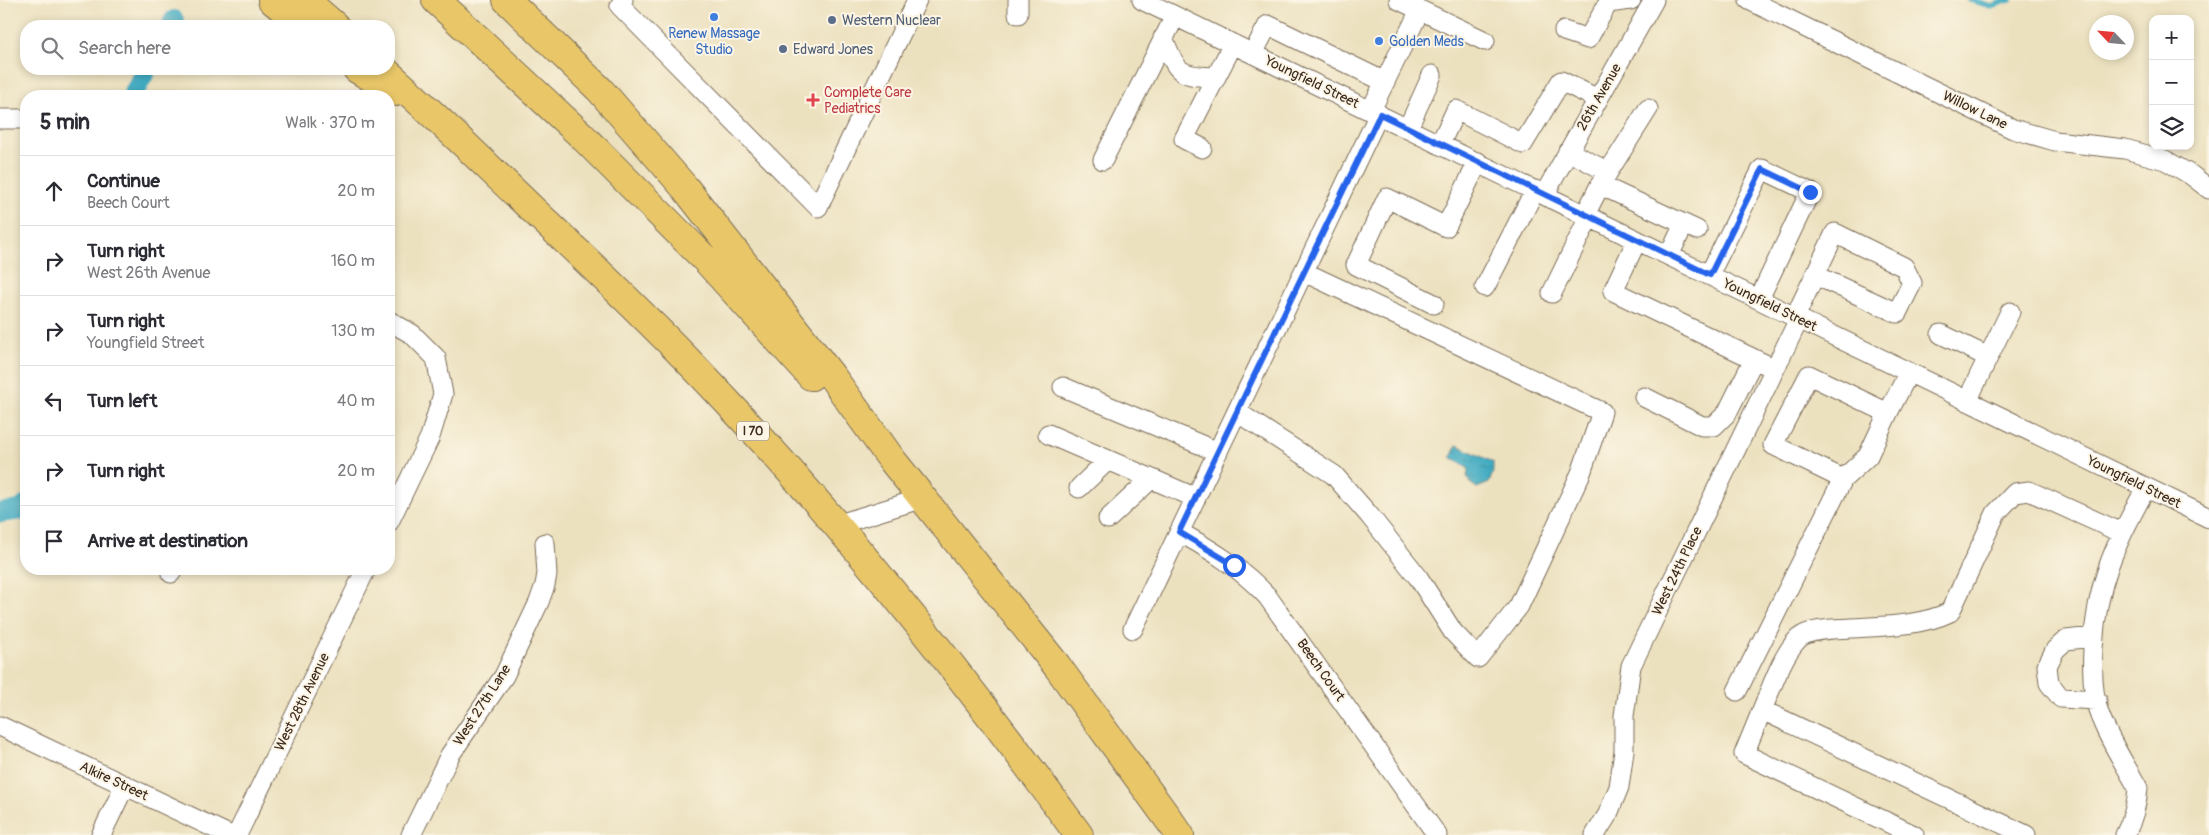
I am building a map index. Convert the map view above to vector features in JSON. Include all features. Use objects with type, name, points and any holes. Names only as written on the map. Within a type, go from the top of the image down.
[{"type":"highway","points":[[272,0],[297,20]]},
{"type":"highway","points":[[305,0],[328,20]]},
{"type":"highway","points":[[436,0],[581,135],[708,262],[825,391],[892,460]]},
{"type":"highway","points":[[507,0],[600,90],[686,189],[803,339],[892,460],[1057,666],[1180,835]]},
{"type":"highway","points":[[367,75],[392,90]]},
{"type":"highway","name":"I 70","points":[[390,75],[438,118],[646,316],[719,392],[836,525],[1000,727],[1079,835]]},
{"type":"highway","points":[[395,92],[438,118]]},
{"type":"street","points":[[619,2],[818,207],[917,0]]},
{"type":"street","points":[[1399,0],[1486,41]]},
{"type":"street","points":[[1564,30],[1588,39],[1608,3],[1632,0],[1653,1]]},
{"type":"street","name":"Willow Lane","points":[[1750,0],[2013,128],[2054,141],[2125,149],[2165,160],[2191,175],[2209,189]]},
{"type":"street","name":"26th Avenue","points":[[1485,287],[1598,99],[1653,1]]},
{"type":"street","name":"Youngfield Street","points":[[1151,2],[1175,16],[2209,518]]},
{"type":"street","points":[[1133,630],[1304,272],[1375,112],[1385,82],[1420,10]]},
{"type":"street","points":[[1102,160],[1175,16]]},
{"type":"street","points":[[1253,54],[1268,25],[1385,82]]},
{"type":"street","points":[[1163,38],[1174,63],[1181,72],[1190,76],[1216,77]]},
{"type":"street","points":[[1202,148],[1184,139],[1233,44]]},
{"type":"street","points":[[1408,128],[1432,75]]},
{"type":"street","points":[[1440,144],[1456,110],[1523,144],[1561,81],[1598,99]]},
{"type":"street","points":[[1552,293],[1604,178],[1648,109]]},
{"type":"street","points":[[0,119],[20,119]]},
{"type":"street","points":[[1568,150],[1604,178],[1691,227],[1669,256]]},
{"type":"street","points":[[1434,304],[1356,265],[1387,198],[1446,227],[1478,162]]},
{"type":"street","points":[[1710,275],[1762,169],[1810,192],[1759,299]]},
{"type":"street","name":"West 24th Place","points":[[1595,835],[1608,814],[1619,786],[1624,751],[1624,716],[1631,666],[1777,365],[1815,275],[1835,233],[1904,267],[1912,283],[1897,313],[1815,275]]},
{"type":"street","points":[[1637,240],[1613,291],[1754,359],[1809,375],[1888,414]]},
{"type":"street","points":[[1237,412],[1334,476],[1369,515],[1418,577],[1453,632],[1478,658],[1519,606],[1581,473],[1602,412],[1304,272]]},
{"type":"street","points":[[1967,401],[2010,312]]},
{"type":"street","points":[[395,325],[412,334],[436,358],[443,394],[430,438],[395,510]]},
{"type":"street","points":[[1941,334],[1988,357]]},
{"type":"street","points":[[1644,397],[1702,426],[1714,426],[1727,413],[1754,359]]},
{"type":"street","points":[[1736,691],[1843,479],[1868,456],[1909,372]]},
{"type":"street","points":[[1809,375],[1773,445],[1843,479]]},
{"type":"street","points":[[1063,387],[1218,452]]},
{"type":"street","points":[[1749,423],[1777,437]]},
{"type":"street","points":[[1048,434],[1196,498]]},
{"type":"street","points":[[1079,488],[1108,460]]},
{"type":"street","points":[[1108,519],[1152,479]]},
{"type":"street","points":[[2125,835],[2133,820],[2138,801],[2138,788],[2099,712],[2092,671],[2093,637],[2099,594],[2112,553],[2146,488]]},
{"type":"street","points":[[1914,835],[1744,754],[1790,648],[1801,637],[1821,631],[1889,625],[1936,618],[1950,612],[1996,513],[2015,492],[2029,491],[2122,533]]},
{"type":"street","points":[[836,525],[923,498]]},
{"type":"street","name":"Beech Court","points":[[1179,532],[1234,565],[1267,596],[1437,835]]},
{"type":"street","name":"West 27th Lane","points":[[410,835],[450,755],[504,676],[539,602],[547,574],[545,543]]},
{"type":"street","name":"West 28th Avenue","points":[[237,835],[363,575]]},
{"type":"street","points":[[2093,637],[2066,640],[2055,650],[2047,666],[2049,683],[2061,698],[2097,700]]},
{"type":"street","points":[[1762,710],[2026,835]]},
{"type":"street","name":"Alkire Street","points":[[0,726],[229,835]]},
{"type":"street","points":[[101,835],[125,786]]},
{"type":"water","points":[[1457,445],[1493,462],[1493,472],[1489,483],[1477,488],[1470,483],[1467,476],[1469,469],[1451,457]]},
{"type":"waterway","points":[[1970,0],[1991,6],[2010,0]]},
{"type":"waterway","points":[[135,90],[144,75]]},
{"type":"waterway","points":[[0,513],[20,510]]},
{"type":"place","name":"Renew Massage Studio","points":[[714,17]]},
{"type":"place","name":"Western Nuclear","points":[[832,20]]},
{"type":"place","name":"Golden Meds","points":[[1379,41]]},
{"type":"place","name":"Edward Jones","points":[[783,49]]},
{"type":"place","name":"Complete Care Pediatrics","points":[[813,100]]},
{"type":"route","points":[[1234,565],[1179,532],[1380,114],[1710,275],[1762,169],[1810,192]]}]
